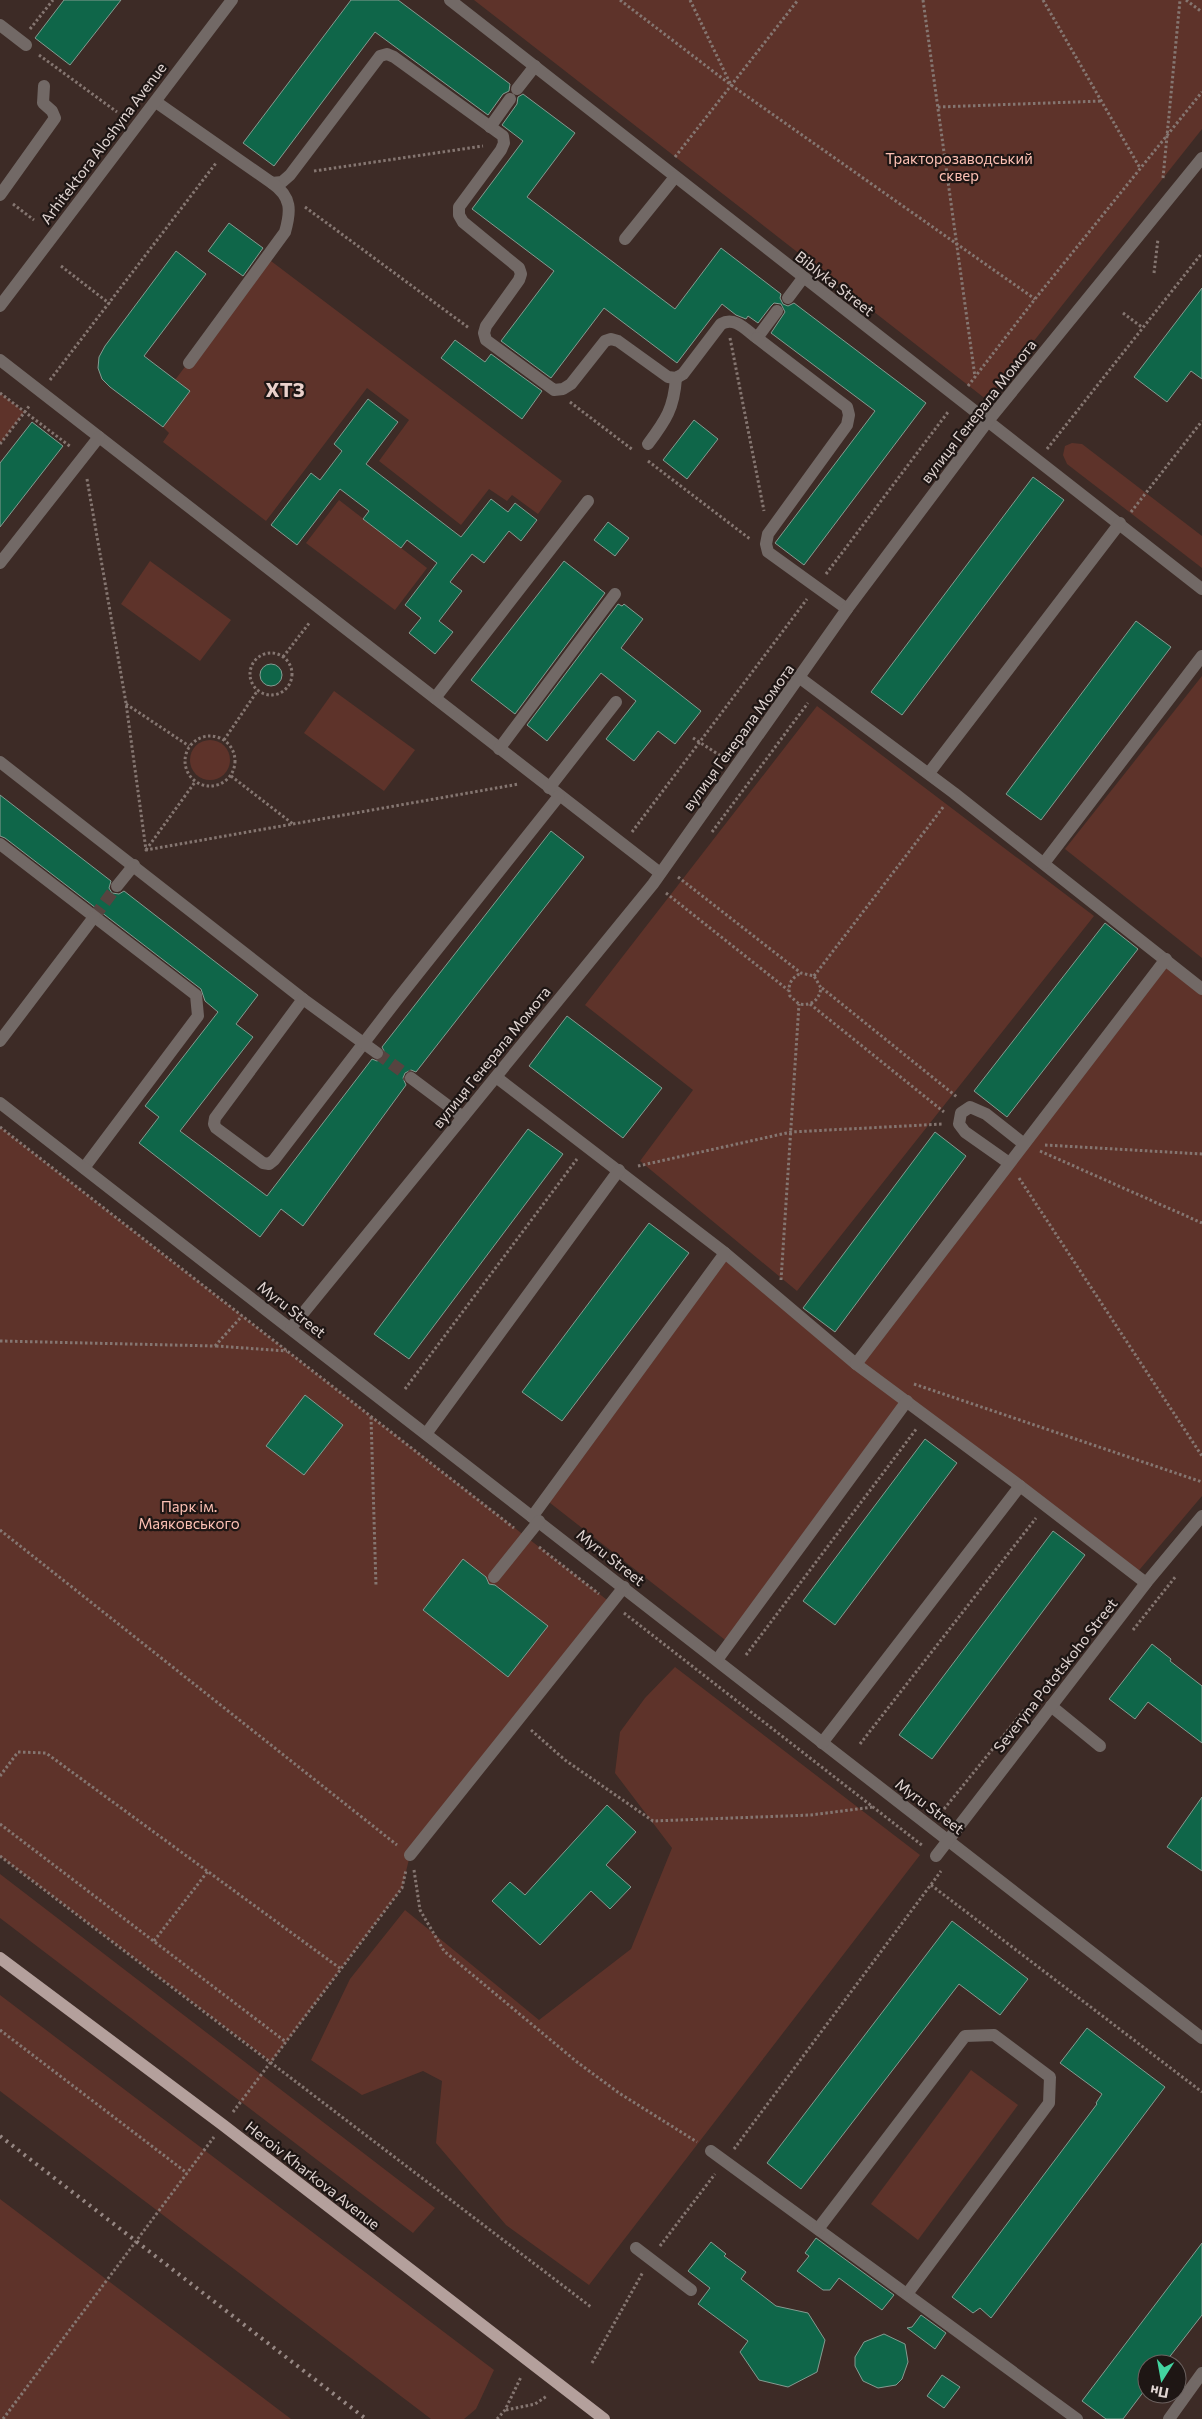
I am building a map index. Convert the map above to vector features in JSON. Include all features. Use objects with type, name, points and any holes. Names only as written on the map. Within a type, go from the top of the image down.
[{"type":"main road","name":"Heroiv Kharkova Avenue","points":[[0,1958],[604,2419]]},
{"type":"street","name":"Arhitektora Aloshyna Avenue","points":[[0,306],[232,0]]},
{"type":"street","name":"Biblyka Street","points":[[450,0],[1202,589]]},
{"type":"street","points":[[0,25],[23,43]]},
{"type":"street","points":[[277,186],[290,175],[380,56],[387,54],[394,57],[490,127],[502,136],[504,143],[459,207],[456,216],[520,268],[521,274],[519,280],[486,326],[484,333],[486,340],[554,390],[563,389],[571,384],[605,341],[611,339],[618,341],[668,377],[676,378],[683,374],[720,324],[727,320],[735,321],[758,338],[847,407],[849,415],[847,425],[768,534],[766,544],[768,552],[848,609]]},
{"type":"street","points":[[490,127],[535,66]]},
{"type":"street","points":[[0,195],[55,118],[52,110],[43,103],[44,86]]},
{"type":"street","points":[[156,102],[277,186],[288,199],[290,207],[285,232],[188,363]]},
{"type":"street","name":"вулиця Генерала Момота","points":[[291,1328],[660,875],[848,609],[988,421],[1202,158]]},
{"type":"street","points":[[625,239],[670,173]]},
{"type":"street","points":[[788,298],[803,278]]},
{"type":"street","points":[[758,338],[777,311]]},
{"type":"street","points":[[0,360],[660,875]]},
{"type":"street","points":[[648,444],[669,415],[673,404],[676,378]]},
{"type":"street","points":[[0,563],[99,437]]},
{"type":"street","points":[[434,698],[588,501]]},
{"type":"street","points":[[929,773],[1120,524]]},
{"type":"street","points":[[498,749],[616,594]]},
{"type":"street","points":[[1044,862],[1202,656]]},
{"type":"street","points":[[800,678],[929,773],[1044,862],[1202,989]]},
{"type":"street","points":[[303,999],[215,1118],[214,1124],[216,1128],[263,1163],[269,1164],[274,1160],[363,1044],[549,788],[616,702]]},
{"type":"street","points":[[0,762],[303,999],[377,1053]]},
{"type":"street","points":[[0,844],[196,995],[198,1016],[84,1168]]},
{"type":"street","points":[[117,886],[134,865]]},
{"type":"street","points":[[0,1041],[94,917]]},
{"type":"street","points":[[856,1364],[1166,959]]},
{"type":"street","points":[[496,1077],[725,1252],[856,1364],[1146,1583]]},
{"type":"street","points":[[411,1078],[463,1117]]},
{"type":"street","name":"Myru Street","points":[[0,1103],[1202,2038]]},
{"type":"street","points":[[1009,1163],[964,1132],[958,1124],[961,1113],[970,1106],[986,1114],[1024,1144]]},
{"type":"street","points":[[426,1434],[619,1170]]},
{"type":"street","points":[[494,1577],[526,1537],[535,1519],[725,1252]]},
{"type":"street","points":[[717,1660],[907,1401]]},
{"type":"street","points":[[822,1743],[1020,1486]]},
{"type":"street","name":"Severyna Pototskoho Street","points":[[936,1856],[1146,1583],[1202,1516]]},
{"type":"street","points":[[410,1855],[624,1587]]},
{"type":"street","points":[[1051,1706],[1100,1746]]},
{"type":"street","points":[[818,2229],[965,2036],[994,2035],[1050,2077],[1050,2103],[907,2294]]},
{"type":"street","points":[[711,2151],[726,2160],[1077,2419]]},
{"type":"street","points":[[636,2248],[691,2290]]},
{"type":"street","points":[[1169,2419],[1202,2373]]},
{"type":"path","points":[[53,0],[23,43],[117,112]]},
{"type":"path","points":[[620,0],[731,85],[1035,299]]},
{"type":"path","points":[[690,0],[731,85]]},
{"type":"path","points":[[670,173],[731,85],[798,0]]},
{"type":"path","points":[[923,0],[975,377]]},
{"type":"path","points":[[1044,0],[1140,168]]},
{"type":"path","points":[[1163,181],[1180,0]]},
{"type":"path","points":[[1186,0],[1202,12]]},
{"type":"path","points":[[966,388],[1035,299],[1202,92]]},
{"type":"path","points":[[938,107],[1102,101]]},
{"type":"path","points":[[290,175],[504,143]]},
{"type":"path","points":[[49,381],[226,151]]},
{"type":"path","points":[[277,186],[486,340]]},
{"type":"path","points":[[0,195],[34,220]]},
{"type":"path","points":[[1154,273],[1160,209]]},
{"type":"path","points":[[1047,449],[1202,253]]},
{"type":"path","points":[[61,266],[110,304]]},
{"type":"path","points":[[1123,313],[1143,328]]},
{"type":"path","points":[[727,320],[768,534]]},
{"type":"path","points":[[554,390],[768,552]]},
{"type":"path","points":[[0,393],[84,457],[126,703],[146,850]]},
{"type":"path","points":[[0,444],[30,404]]},
{"type":"path","points":[[822,579],[951,408]]},
{"type":"path","points":[[1131,512],[1202,421]]},
{"type":"path","points":[[623,845],[812,592]]},
{"type":"path","points":[[283,657],[312,619]]},
{"type":"path","points":[[265,654],[278,654],[283,657],[288,662],[292,674],[288,687],[276,694],[268,695],[258,690],[252,682],[250,675],[254,662],[265,654]]},
{"type":"path","points":[[224,740],[258,690]]},
{"type":"path","points":[[708,839],[817,690]]},
{"type":"path","points":[[126,703],[189,746]]},
{"type":"path","points":[[205,736],[215,736],[224,740],[231,747],[235,756],[235,766],[231,776],[224,782],[214,786],[204,786],[195,782],[188,774],[184,765],[185,755],[189,746],[196,739],[205,736]]},
{"type":"path","points":[[231,776],[293,824]]},
{"type":"path","points":[[134,865],[195,782]]},
{"type":"path","points":[[146,850],[293,824],[549,788]]},
{"type":"path","points":[[814,976],[954,793]]},
{"type":"path","points":[[679,877],[685,870]]},
{"type":"path","points":[[660,875],[679,877],[801,973],[814,976],[821,988],[970,1106]]},
{"type":"path","points":[[660,875],[789,990],[794,1001],[798,1004],[810,1004],[816,1001],[821,988]]},
{"type":"path","points":[[789,990],[792,980],[801,973]]},
{"type":"path","points":[[780,1300],[798,1004]]},
{"type":"path","points":[[810,1004],[958,1124]]},
{"type":"path","points":[[619,1170],[790,1132],[958,1124]]},
{"type":"path","points":[[0,1127],[936,1856]]},
{"type":"path","points":[[1024,1144],[1202,1154]]},
{"type":"path","points":[[1024,1144],[1202,1222]]},
{"type":"path","points":[[405,1389],[587,1146]]},
{"type":"path","points":[[1009,1163],[1202,1456]]},
{"type":"path","points":[[215,1346],[242,1316]]},
{"type":"path","points":[[0,1341],[215,1346],[287,1351]]},
{"type":"path","points":[[912,1383],[1202,1482]]},
{"type":"path","points":[[746,1655],[926,1415]]},
{"type":"path","points":[[371,1416],[376,1586]]},
{"type":"path","points":[[860,1744],[1045,1506]]},
{"type":"path","points":[[0,1530],[410,1855],[420,1910],[444,1951],[577,2062],[619,2093],[711,2151]]},
{"type":"path","points":[[519,1720],[565,1760],[653,1821],[811,1815],[874,1807],[894,1798]]},
{"type":"path","points":[[0,1776],[18,1752],[46,1753],[341,1968]]},
{"type":"path","points":[[0,1824],[286,2042]]},
{"type":"path","points":[[0,1856],[591,2307]]},
{"type":"path","points":[[592,2363],[650,2259],[946,1864]]},
{"type":"path","points":[[154,1941],[208,1872]]},
{"type":"path","points":[[931,1885],[1202,2092]]},
{"type":"path","points":[[0,2030],[187,2173]]},
{"type":"path","points":[[497,2419],[506,2410],[525,2369]]},
{"type":"path","points":[[506,2410],[536,2404],[548,2395]]},
{"type":"green space","name":"Тракторозаводський сквер","points":[[474,0],[1202,0],[1202,129],[987,400]]},
{"type":"green space","points":[[267,258],[562,481],[538,514],[512,495],[507,501],[489,489],[461,525],[379,461],[409,420],[367,388],[266,521],[163,442],[169,433],[163,427],[175,380]]},
{"type":"green space","points":[[0,393],[24,412],[0,444]]},
{"type":"green space","points":[[1072,443],[1082,444],[1202,536],[1202,568],[1067,464],[1063,455],[1065,446]]},
{"type":"green space","points":[[339,500],[427,568],[395,610],[306,543]]},
{"type":"green space","points":[[150,561],[231,620],[200,661],[121,604]]},
{"type":"green space","points":[[1202,676],[1202,958],[1065,849]]},
{"type":"green space","points":[[334,691],[415,750],[384,791],[304,733]]},
{"type":"green space","points":[[817,706],[1094,916],[797,1291],[640,1161],[693,1090],[585,1005]]},
{"type":"green space","points":[[210,740],[224,746],[230,760],[224,774],[210,780],[196,774],[190,760],[196,746]]},
{"type":"green space","points":[[1166,959],[1202,988],[1202,1496],[1135,1575],[906,1402],[729,1643],[545,1499],[725,1253],[856,1364]]},
{"type":"green space","name":"Парк ім. Маяковського","points":[[0,1127],[611,1603],[410,1855],[402,1888],[271,2062],[0,1856]]},
{"type":"green space","points":[[675,1667],[920,1855],[589,2285],[506,2225],[436,2143],[442,2081],[423,2071],[362,2095],[311,2060],[350,1979],[405,1910],[539,2020],[631,1949],[672,1848],[615,1773],[620,1732],[645,1698]]},
{"type":"green space","points":[[0,1874],[435,2208],[413,2233],[0,1918]]},
{"type":"green space","points":[[0,1995],[494,2370],[476,2409],[464,2419],[431,2419],[0,2091]]},
{"type":"green space","points":[[971,2070],[1018,2105],[918,2240],[871,2204]]},
{"type":"green space","points":[[0,2199],[291,2419],[0,2419]]},
{"type":"building","points":[[64,0],[121,0],[70,65],[35,38]]},
{"type":"building","points":[[351,0],[398,0],[510,84],[509,91],[503,94],[488,115],[375,32],[274,166],[243,143]]},
{"type":"building","points":[[523,94],[575,133],[527,197],[675,309],[721,248],[781,294],[780,298],[783,304],[788,306],[794,303],[926,403],[804,565],[775,543],[875,411],[771,333],[785,312],[781,304],[774,303],[758,323],[748,316],[746,319],[736,315],[722,304],[677,363],[604,308],[551,378],[501,341],[554,271],[472,209],[523,141],[502,125],[517,104],[518,97]]},
{"type":"building","points":[[229,223],[263,248],[243,276],[208,251]]},
{"type":"building","points":[[176,251],[206,274],[144,356],[190,391],[163,427],[110,387],[102,379],[98,368],[99,357],[105,346]]},
{"type":"building","points":[[1202,288],[1202,379],[1191,371],[1167,402],[1134,377]]},
{"type":"building","points":[[455,340],[485,362],[491,354],[542,391],[522,419],[441,358]]},
{"type":"building","points":[[368,399],[398,422],[366,464],[461,537],[491,499],[508,512],[515,503],[537,520],[521,541],[509,531],[484,563],[472,554],[450,582],[462,591],[439,621],[453,632],[435,654],[409,633],[421,618],[405,605],[437,563],[407,540],[401,548],[363,519],[369,511],[340,489],[297,545],[271,525],[311,473],[320,480],[342,451],[334,444]]},
{"type":"building","points":[[694,420],[718,439],[687,479],[663,460]]},
{"type":"building","points":[[32,422],[63,446],[0,527],[0,463]]},
{"type":"building","points":[[1033,477],[1064,500],[902,715],[871,692]]},
{"type":"building","points":[[608,522],[629,538],[615,556],[594,540]]},
{"type":"building","points":[[564,561],[605,593],[515,714],[471,680]]},
{"type":"building","points":[[618,604],[622,606],[624,604],[643,619],[621,648],[701,711],[675,744],[658,731],[634,761],[606,739],[636,701],[601,673],[547,741],[527,725]]},
{"type":"building","points":[[1136,621],[1171,647],[1041,820],[1006,794]]},
{"type":"building","points":[[271,664],[279,667],[282,675],[279,683],[271,686],[263,683],[260,675],[263,667]]},
{"type":"building","points":[[0,795],[111,881],[109,888],[112,893],[119,894],[124,891],[258,995],[236,1024],[253,1037],[180,1131],[267,1196],[372,1059],[377,1061],[383,1058],[385,1053],[382,1047],[551,831],[584,857],[416,1072],[411,1070],[405,1073],[403,1078],[406,1085],[303,1226],[281,1209],[260,1237],[139,1143],[159,1117],[145,1106],[218,1012],[205,1001],[201,989],[0,836]]},
{"type":"building","points":[[1105,923],[1138,949],[1007,1117],[974,1091]]},
{"type":"building","points":[[567,1016],[662,1088],[623,1138],[529,1066]]},
{"type":"building","points":[[528,1129],[563,1154],[409,1359],[374,1334]]},
{"type":"building","points":[[935,1132],[966,1156],[835,1332],[803,1308]]},
{"type":"building","points":[[649,1223],[689,1253],[562,1421],[522,1392]]},
{"type":"building","points":[[305,1395],[343,1425],[304,1475],[266,1446]]},
{"type":"building","points":[[925,1439],[957,1463],[835,1625],[803,1601]]},
{"type":"building","points":[[1053,1531],[1085,1555],[932,1759],[899,1735]]},
{"type":"building","points":[[463,1559],[486,1577],[489,1584],[495,1585],[548,1626],[508,1677],[423,1610]]},
{"type":"building","points":[[1152,1644],[1202,1686],[1202,1743],[1148,1702],[1135,1719],[1109,1699]]},
{"type":"building","points":[[1202,1797],[1202,1871],[1167,1847]]},
{"type":"building","points":[[607,1805],[636,1832],[606,1865],[631,1887],[610,1909],[591,1891],[540,1945],[492,1901],[510,1882],[525,1895]]},
{"type":"building","points":[[952,1921],[1028,1979],[1000,2015],[959,1984],[801,2189],[767,2163]]},
{"type":"building","points":[[1087,2028],[1165,2087],[991,2318],[980,2308],[973,2313],[952,2297],[1097,2104],[1102,2094],[1060,2063]]},
{"type":"building","points":[[816,2238],[894,2295],[882,2310],[839,2278],[830,2290],[823,2290],[797,2271],[809,2256],[805,2253]]},
{"type":"building","points":[[711,2242],[726,2254],[724,2256],[746,2272],[741,2279],[776,2306],[808,2313],[825,2340],[817,2372],[788,2387],[759,2380],[740,2352],[748,2341],[698,2304],[710,2288],[688,2271]]},
{"type":"building","points":[[1202,2243],[1202,2315],[1172,2354],[1137,2354],[1137,2400],[1123,2419],[1106,2419],[1082,2401]]},
{"type":"building","points":[[921,2315],[946,2333],[935,2349],[907,2328],[912,2327]]},
{"type":"building","points":[[884,2334],[905,2344],[908,2362],[902,2379],[896,2385],[878,2388],[863,2381],[855,2366],[855,2357],[864,2342]]},
{"type":"building","points":[[942,2375],[960,2387],[944,2408],[927,2396]]},
{"type":"tunnel","points":[[94,917],[117,886]]},
{"type":"tunnel","points":[[377,1053],[411,1078]]},
{"type":"railway","points":[[0,2136],[366,2419]]},
{"type":"district","name":"ХТЗ","points":[[285,389]]}]
